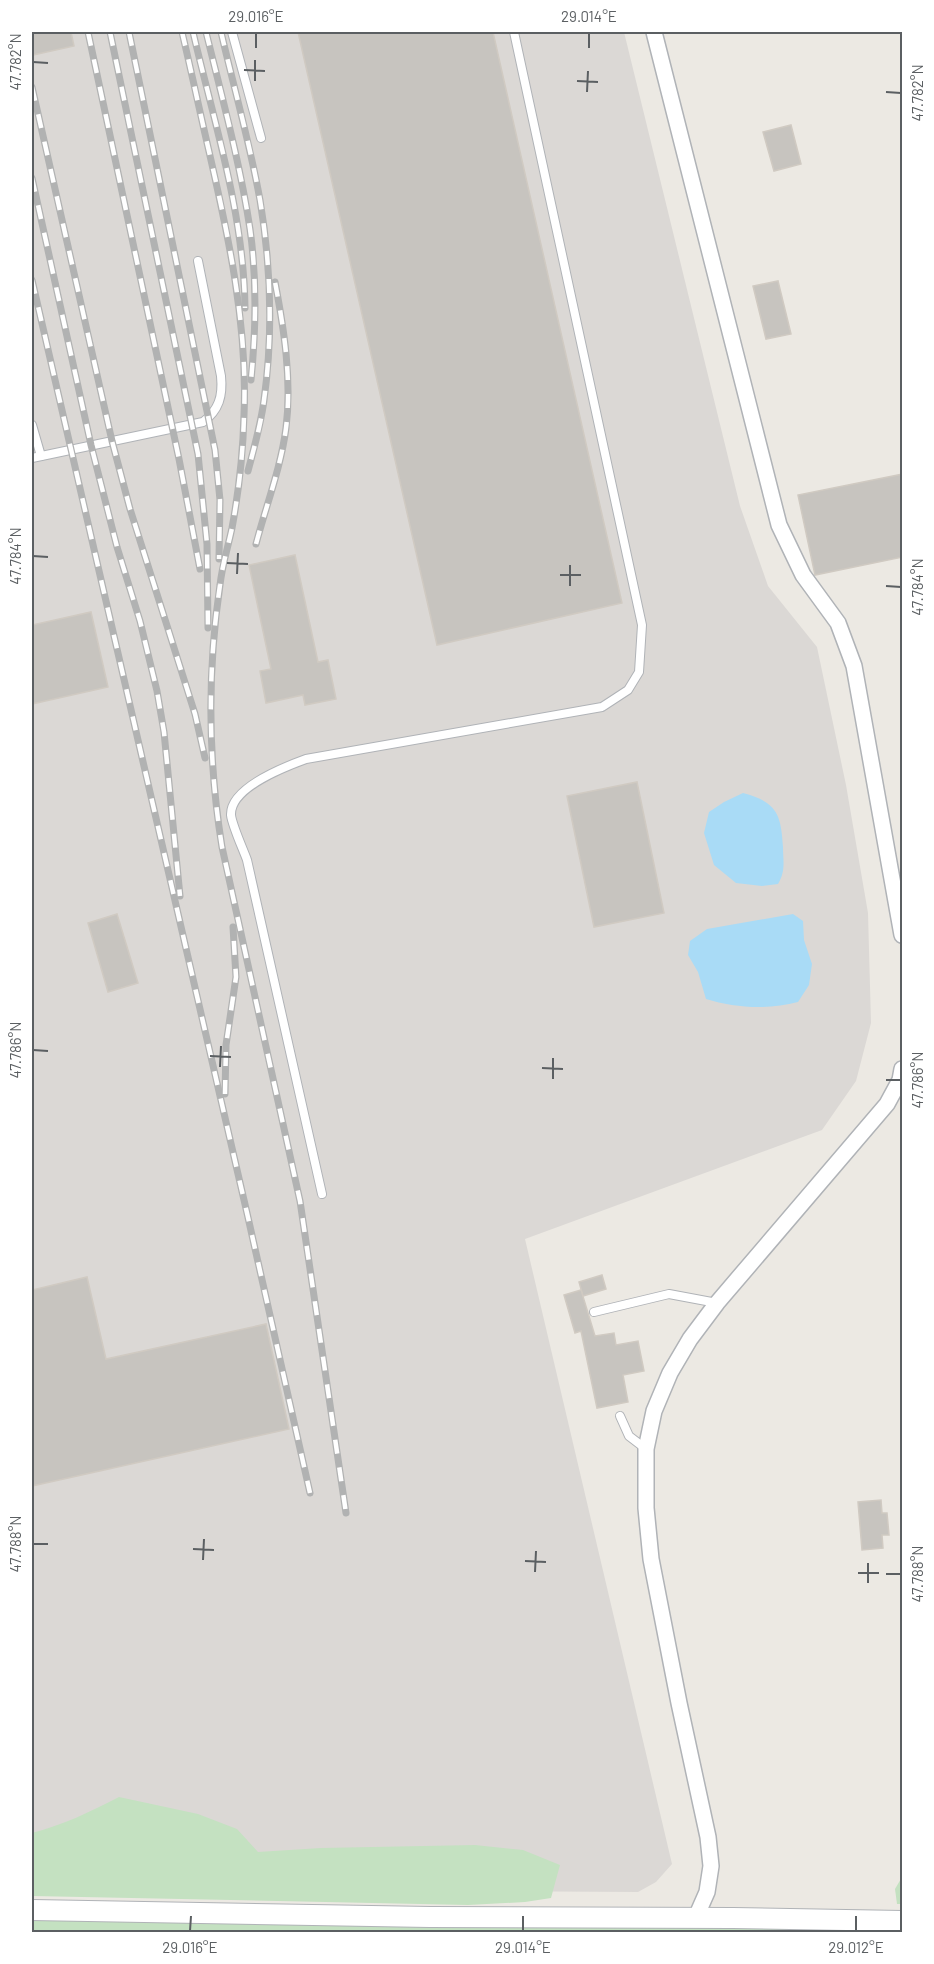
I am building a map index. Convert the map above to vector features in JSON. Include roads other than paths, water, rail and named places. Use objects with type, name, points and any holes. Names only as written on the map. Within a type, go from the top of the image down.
[{"type":"street","points":[[654,32],[778,525],[803,574],[838,623],[854,666],[903,935]]},
{"type":"street","points":[[696,1917],[707,1892],[711,1866],[708,1836],[651,1559],[646,1508],[646,1449],[654,1411],[670,1373],[690,1339],[717,1303],[895,1102],[903,1069]]},
{"type":"street","points":[[32,1910],[430,1917],[696,1917],[903,1922]]},
{"type":"lane","points":[[232,32],[261,138]]},
{"type":"lane","points":[[322,1194],[247,860],[231,814],[238,795],[281,768],[306,759],[602,707],[628,690],[639,672],[642,625],[513,32]]},
{"type":"lane","points":[[32,458],[203,422],[216,410],[222,389],[222,376],[198,261]]},
{"type":"lane","points":[[32,425],[41,456]]},
{"type":"lane","points":[[594,1312],[669,1294],[717,1303]]},
{"type":"lane","points":[[620,1416],[629,1436],[646,1449]]},
{"type":"water","points":[[743,793],[770,805],[778,818],[781,826],[784,866],[778,884],[762,886],[736,883],[714,865],[704,833],[709,812]]},
{"type":"water","points":[[793,914],[803,921],[804,940],[812,964],[809,985],[798,1002],[752,1007],[706,999],[698,972],[688,955],[690,941],[707,929]]},
{"type":"railway","points":[[88,32],[179,459],[200,569]]},
{"type":"railway","points":[[110,32],[198,454],[207,544],[208,628]]},
{"type":"railway","points":[[129,32],[215,450],[220,500],[219,559]]},
{"type":"railway","points":[[182,32],[229,246],[243,347],[242,457],[232,528],[221,578],[211,684],[212,749],[217,814],[222,847],[300,1201],[346,1513]]},
{"type":"railway","points":[[193,32],[234,203],[245,308]]},
{"type":"railway","points":[[206,32],[236,155],[250,229],[255,304],[251,380]]},
{"type":"railway","points":[[221,32],[260,200],[270,300],[269,351],[264,400],[248,471]]},
{"type":"railway","points":[[32,87],[112,441],[130,509],[195,714],[205,758]]},
{"type":"railway","points":[[32,178],[91,445],[157,691],[164,732],[180,896]]},
{"type":"railway","points":[[32,280],[310,1493]]},
{"type":"railway","points":[[256,544],[281,457],[288,410],[286,355],[275,282]]},
{"type":"railway","points":[[225,1094],[226,1045],[236,977],[233,927]]}]
